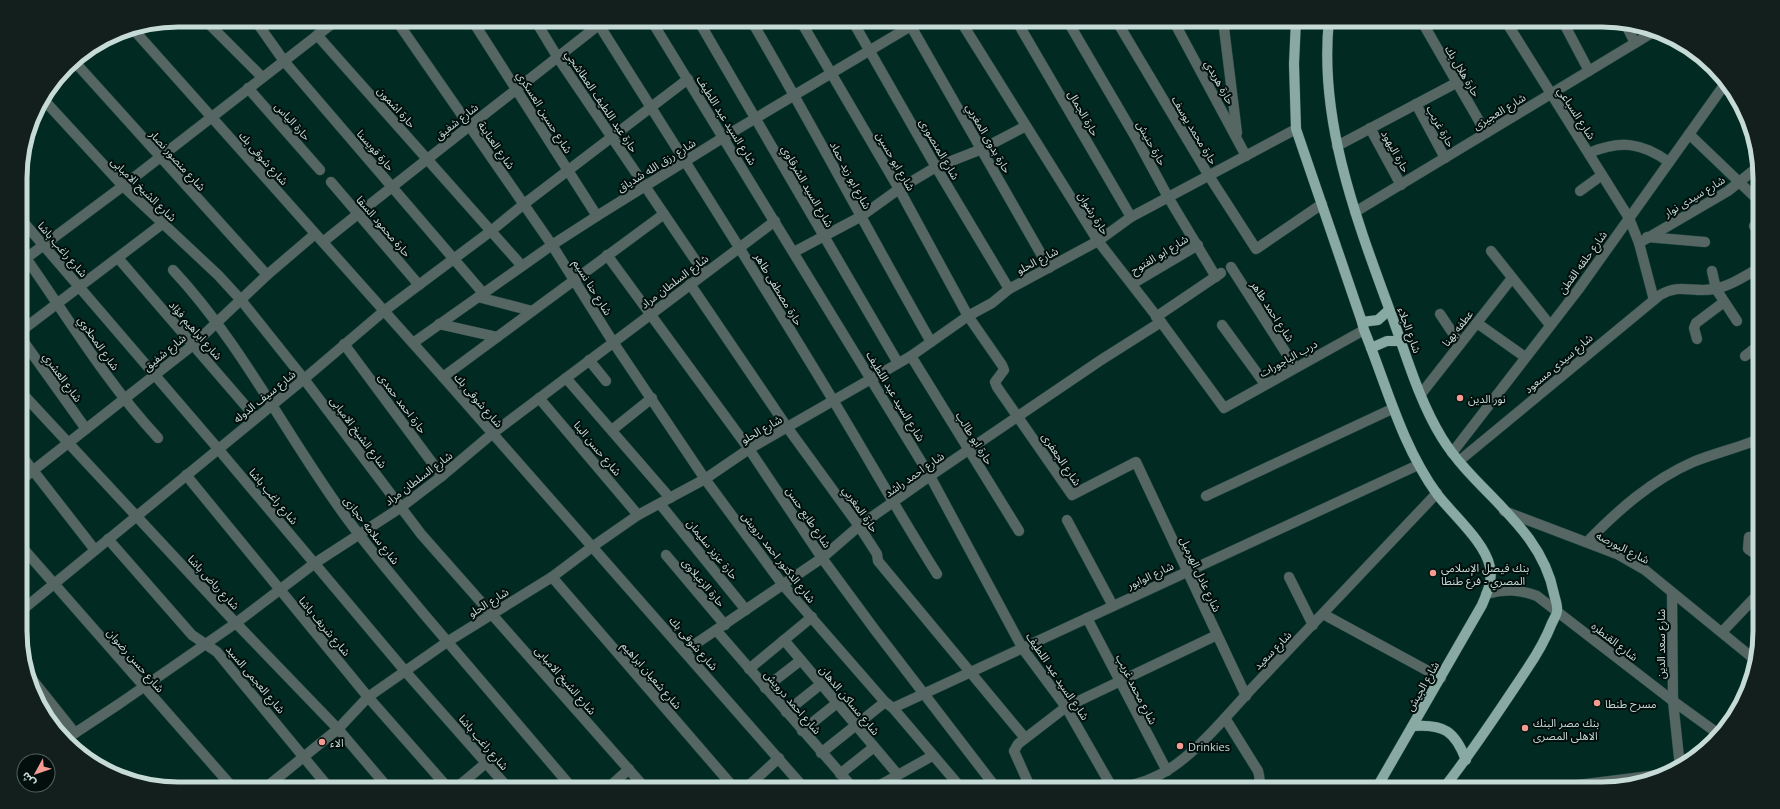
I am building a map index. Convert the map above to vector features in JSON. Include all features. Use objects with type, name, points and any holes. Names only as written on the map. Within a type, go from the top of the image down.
[{"type":"main road","points":[[1296,27],[1294,64],[1296,129],[1392,409],[1418,465],[1437,493],[1484,550],[1491,568],[1490,581],[1486,594]]},
{"type":"main road","name":"شارع الجلاء","points":[[1328,27],[1328,85],[1337,146],[1355,212],[1421,394],[1434,424],[1452,452],[1525,531],[1541,555],[1552,582],[1557,611]]},
{"type":"main road","points":[[1363,326],[1378,320],[1390,310]]},
{"type":"main road","points":[[1371,348],[1386,341],[1401,341]]},
{"type":"main road","name":"شارع الجيش","points":[[1380,782],[1441,678],[1482,605],[1486,594]]},
{"type":"main road","points":[[1449,782],[1466,760],[1545,642],[1557,611]]},
{"type":"main road","points":[[1413,726],[1431,725],[1447,731],[1460,744],[1466,760]]},
{"type":"street","points":[[212,27],[262,77]]},
{"type":"street","name":"حارة قويسنا","points":[[260,27],[284,61],[454,259],[480,295]]},
{"type":"street","points":[[27,257],[123,186],[211,116],[328,27]]},
{"type":"street","name":"شارع العناينة","points":[[401,27],[552,245]]},
{"type":"street","name":"شارع حسين العسكري","points":[[476,27],[597,216]]},
{"type":"street","name":"حارة عبد اللطيف العطاشجي","points":[[539,27],[558,58],[704,273]]},
{"type":"street","name":"شارع شفيق","points":[[323,242],[469,126],[558,58],[594,27]]},
{"type":"street","name":"حارة مصطفى طاهر","points":[[603,27],[651,107],[834,401],[893,503],[937,574]]},
{"type":"street","name":"شارع السيد عبد اللطيف","points":[[655,27],[930,476],[1023,649],[1066,707],[1106,782]]},
{"type":"street","name":"شارع السيد الشرقاوي","points":[[702,27],[898,363]]},
{"type":"street","name":"شارع ابو زيد حماد","points":[[755,27],[931,342]]},
{"type":"street","name":"شارع ابو حسين","points":[[804,27],[830,74],[899,189],[968,316],[1002,365],[1004,370],[1003,373],[995,382],[997,387],[1019,416]]},
{"type":"street","name":"شارع المنصورى","points":[[856,27],[936,167],[1009,289]]},
{"type":"street","name":"شارع رزق الله شدياق","points":[[413,343],[552,245],[724,137],[869,50],[903,27]]},
{"type":"street","name":"حارة بدوى المغربي","points":[[911,27],[1049,268]]},
{"type":"street","name":"حارة رشوان","points":[[964,27],[1098,241],[1132,284],[1224,408]]},
{"type":"street","name":"حارة الجمال","points":[[1020,27],[1132,217]]},
{"type":"street","name":"حارة حنيش","points":[[1070,27],[1136,138],[1168,197],[1219,275]]},
{"type":"street","name":"حارة محمد يوسف","points":[[1120,27],[1209,176],[1256,249],[1322,204]]},
{"type":"street","name":"حارة هريدي","points":[[1177,27],[1246,156]]},
{"type":"street","points":[[1223,27],[1238,140]]},
{"type":"street","name":"حارة هلال بك","points":[[1425,27],[1486,133]]},
{"type":"street","name":"شارع السباعي","points":[[1509,27],[1643,240],[1654,300]]},
{"type":"street","points":[[1566,27],[1589,71]]},
{"type":"street","points":[[1628,29],[1635,43]]},
{"type":"street","name":"شارع شوقى بك","points":[[136,33],[493,433],[799,782]]},
{"type":"street","name":"شارع العجيزى","points":[[1355,212],[1649,34]]},
{"type":"street","name":"حارة اشمون","points":[[317,36],[522,266]]},
{"type":"street","name":"شارع منصور نصار","points":[[77,65],[267,275]]},
{"type":"street","name":"شارع سيف الدوله","points":[[27,606],[304,379],[384,311],[491,232],[524,204],[688,79]]},
{"type":"street","points":[[1337,146],[1456,83]]},
{"type":"street","name":"شارع حلقه القطن","points":[[1452,452],[1550,325],[1723,87]]},
{"type":"street","name":"حارة الياس","points":[[248,88],[320,170]]},
{"type":"street","name":"شارع الشيخ الامبابى","points":[[47,103],[123,186],[218,275],[241,300],[304,379],[400,508],[447,565],[640,782]]},
{"type":"street","name":"حارة غريب","points":[[1416,104],[1445,158]]},
{"type":"street","points":[[794,252],[860,217],[899,189],[936,167],[982,149],[1026,126]]},
{"type":"street","name":"حارة اليهود","points":[[1370,128],[1401,185]]},
{"type":"street","name":"شارع الحلو","points":[[272,782],[338,729],[368,697],[447,642],[552,577],[638,515],[705,479],[749,449],[911,356],[968,316],[992,303],[1009,289],[1098,241],[1132,217],[1296,129]]},
{"type":"street","points":[[1689,134],[1753,196]]},
{"type":"street","points":[[1589,153],[1604,147],[1622,144],[1639,146],[1650,150],[1669,162]]},
{"type":"street","name":"شارع سيدى نوار","points":[[1643,240],[1709,202],[1739,183],[1753,171]]},
{"type":"street","points":[[1580,190],[1602,175]]},
{"type":"street","name":"حارة محمود السقا","points":[[331,182],[419,285]]},
{"type":"street","points":[[443,377],[664,214]]},
{"type":"street","name":"شارع السلطان مراد","points":[[68,735],[75,733],[206,644],[315,563],[400,508],[442,476],[493,433],[775,221]]},
{"type":"street","points":[[27,326],[162,224]]},
{"type":"street","name":"شارع راغب باشا","points":[[27,226],[315,563],[405,671],[503,782]]},
{"type":"street","name":"شارع شفيق","points":[[27,476],[193,345],[267,275],[315,234]]},
{"type":"street","points":[[1643,240],[1705,242]]},
{"type":"street","name":"شارع حنا نسيم","points":[[552,245],[613,342]]},
{"type":"street","name":"شارع ابو الفتوح","points":[[1132,284],[1198,245]]},
{"type":"street","points":[[1491,251],[1550,325]]},
{"type":"street","name":"شارع طايع حسن","points":[[607,255],[749,449],[822,558],[875,630],[925,693],[992,782]]},
{"type":"street","name":"شارع ابراهيم فؤاد","points":[[118,258],[256,418]]},
{"type":"street","name":"شارع المحلاوي","points":[[27,265],[58,303],[124,399],[158,438]]},
{"type":"street","name":"شارع احمد طاهر","points":[[1231,268],[1295,367]]},
{"type":"street","name":"شارع سلامه حجازى","points":[[173,270],[218,322],[325,487],[358,534],[447,642],[567,782]]},
{"type":"street","points":[[1712,271],[1716,288],[1737,320]]},
{"type":"street","name":"شارع سيدى مسعود","points":[[1459,461],[1654,300],[1672,289],[1716,288],[1727,285],[1753,271]]},
{"type":"street","name":"شارع احمد راشد","points":[[685,651],[822,558],[859,526],[1101,360],[1219,275]]},
{"type":"street","name":"عطفه بهنا","points":[[1421,394],[1512,278]]},
{"type":"street","name":"حارة المغربي","points":[[690,284],[787,427],[859,526],[878,554],[878,561],[1025,738]]},
{"type":"street","points":[[480,295],[532,311]]},
{"type":"street","points":[[1697,339],[1694,328],[1696,323],[1724,302]]},
{"type":"street","points":[[1440,314],[1460,344]]},
{"type":"street","points":[[1477,323],[1525,357]]},
{"type":"street","points":[[439,324],[497,337]]},
{"type":"street","points":[[1222,325],[1265,384]]},
{"type":"street","name":"درب الباجورات","points":[[1224,408],[1363,326]]},
{"type":"street","name":"شارع الدكتور احمد درويش","points":[[613,342],[705,479],[783,585],[956,782]]},
{"type":"street","name":"حارة احمد حمدى","points":[[344,344],[442,476]]},
{"type":"street","name":"شارع العشري","points":[[27,346],[86,429]]},
{"type":"street","points":[[1745,356],[1753,350]]},
{"type":"street","name":"حارة ابو طالب","points":[[911,356],[1019,532]]},
{"type":"street","points":[[589,360],[606,381]]},
{"type":"street","points":[[566,378],[670,498]]},
{"type":"street","name":"شارع حسن البنا","points":[[539,398],[638,515]]},
{"type":"street","points":[[612,430],[652,398]]},
{"type":"street","name":"شارع رياض باشا","points":[[27,399],[236,623],[338,729],[383,782]]},
{"type":"street","points":[[1206,496],[1392,409]]},
{"type":"street","name":"شارع الجعفرى","points":[[1019,416],[1072,495],[1136,462]]},
{"type":"street","points":[[1587,542],[1616,513],[1634,498],[1673,472],[1694,462],[1753,442]]},
{"type":"street","name":"شارع عادل الهرميل","points":[[1136,462],[1246,696]]},
{"type":"street","points":[[27,463],[95,550]]},
{"type":"street","name":"شارع الوابور","points":[[821,752],[856,725],[889,705],[925,693],[1023,649],[1418,465]]},
{"type":"street","name":"شارع شريف باشا","points":[[186,475],[368,697],[443,782]]},
{"type":"street","name":"شارع سعيد","points":[[1145,782],[1167,771],[1185,757],[1226,718],[1437,493]]},
{"type":"street","name":"حارة عزيز سليمان","points":[[660,504],[746,610]]},
{"type":"street","name":"شارع البورصه","points":[[1504,510],[1617,554],[1645,570],[1751,656]]},
{"type":"street","points":[[1067,520],[1113,606]]},
{"type":"street","points":[[1749,537],[1748,550],[1753,553]]},
{"type":"street","name":"شارع العجمى السيد","points":[[108,539],[192,635],[217,652],[324,782]]},
{"type":"street","name":"شارع حسن رضوان","points":[[27,553],[228,782]]},
{"type":"street","name":"حارة الزعبلاوى","points":[[666,555],[725,624]]},
{"type":"street","name":"شارع شعبان ابراهيم","points":[[552,577],[729,782]]},
{"type":"street","points":[[1289,577],[1313,625]]},
{"type":"street","name":"شارع القنطره","points":[[1486,594],[1505,590],[1525,591],[1537,596],[1673,701],[1715,732]]},
{"type":"street","name":"شارع سعد الدين","points":[[1672,593],[1673,701],[1679,761]]},
{"type":"street","points":[[1722,632],[1753,599]]},
{"type":"street","points":[[1323,614],[1441,678]]},
{"type":"street","points":[[749,669],[812,618]]},
{"type":"street","name":"شارع محمد غريب","points":[[1088,618],[1167,771]]},
{"type":"street","name":"شارع احمد درويش","points":[[716,630],[847,782]]},
{"type":"street","points":[[1028,782],[1014,751],[1016,746],[1025,738],[1066,707],[1217,635]]},
{"type":"street","name":"شارع مساكن الدهان","points":[[784,640],[898,775]]},
{"type":"street","points":[[765,688],[801,660]]},
{"type":"street","points":[[786,712],[821,684]]},
{"type":"street","points":[[37,685],[75,733]]},
{"type":"street","points":[[802,731],[837,703]]},
{"type":"street","points":[[1226,718],[1258,772],[1260,778],[1259,782]]},
{"type":"street","points":[[840,774],[874,747]]},
{"type":"street","points":[[886,782],[932,756]]},
{"type":"street","points":[[752,782],[778,758]]},
{"type":"street","points":[[463,782],[486,763]]},
{"type":"street","points":[[615,782],[629,769]]},
{"type":"place","name":"نور الدين","points":[[1460,398]]},
{"type":"place","name":"بنك فيصل الإسلامي المصري - فرع طنطا","points":[[1433,573]]},
{"type":"place","name":"مسرح طنطا","points":[[1597,703]]},
{"type":"place","name":"بنك مصر البنك الاهلى المصرى","points":[[1525,728]]},
{"type":"place","name":"الاء","points":[[322,742]]},
{"type":"place","name":"Drinkies","points":[[1180,746]]}]
